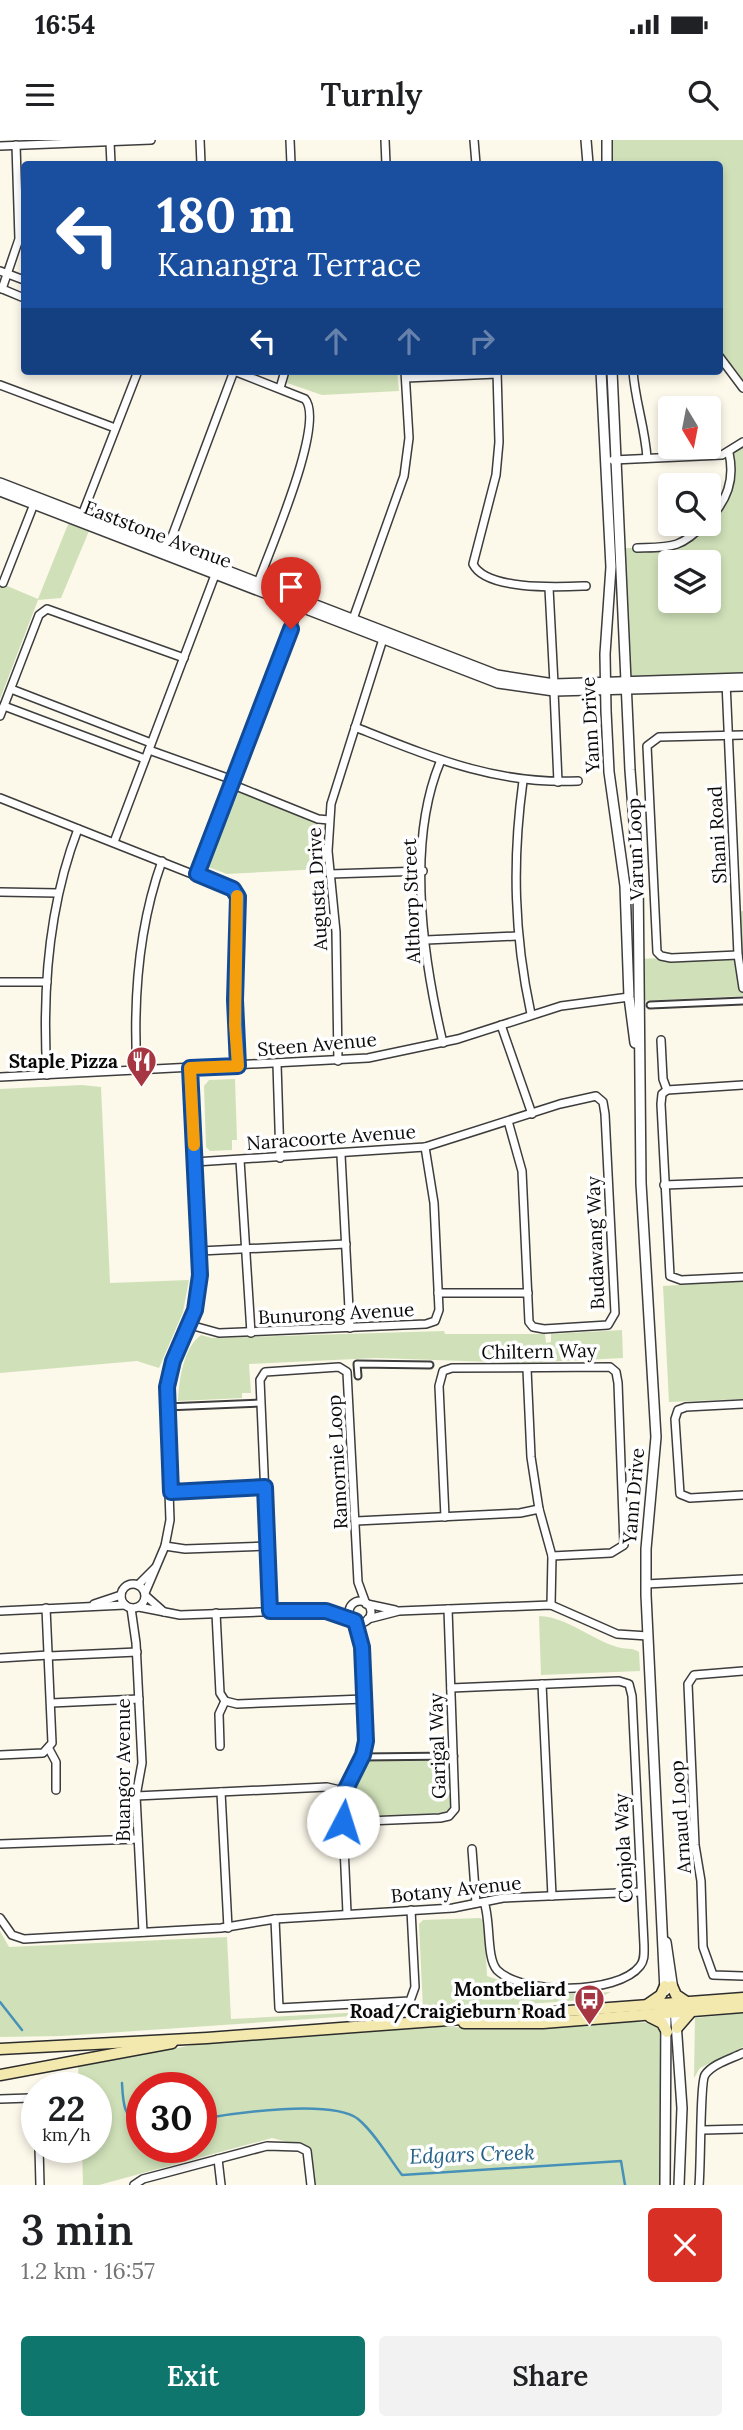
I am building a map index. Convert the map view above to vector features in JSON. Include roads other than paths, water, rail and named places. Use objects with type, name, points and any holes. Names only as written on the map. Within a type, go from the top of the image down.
[{"type":"main road","points":[[644,2011],[668,1986],[689,2008]]},
{"type":"main road","points":[[644,2011],[672,2030],[689,2008],[743,1998]]},
{"type":"main road","points":[[0,2049],[207,2038],[432,2021],[743,2007]]},
{"type":"main road","points":[[0,2075],[207,2038]]},
{"type":"street","points":[[0,146],[151,140]]},
{"type":"street","points":[[200,140],[201,161]]},
{"type":"street","points":[[290,140],[291,161]]},
{"type":"street","points":[[384,140],[386,161]]},
{"type":"street","points":[[474,140],[476,161]]},
{"type":"street","points":[[586,140],[588,161]]},
{"type":"street","points":[[607,140],[607,161]]},
{"type":"street","points":[[110,142],[111,161]]},
{"type":"street","points":[[16,145],[19,239],[4,273],[1,289],[21,297]]},
{"type":"street","points":[[4,273],[21,279]]},
{"type":"street","points":[[723,361],[743,388]]},
{"type":"street","points":[[80,519],[136,375]]},
{"type":"street","points":[[166,551],[232,375]]},
{"type":"street","points":[[245,375],[307,400],[308,430],[299,473],[257,587]]},
{"type":"street","points":[[280,388],[284,375]]},
{"type":"street","points":[[351,623],[404,476],[410,438],[406,375]]},
{"type":"street","points":[[497,375],[499,442],[496,475],[473,564],[480,572],[503,580],[549,588],[586,586]]},
{"type":"street","name":"Yann Drive","points":[[601,375],[611,567],[605,686],[609,772],[625,886],[629,998],[639,1075]]},
{"type":"street","name":"Yann Drive","points":[[612,375],[626,685],[638,874],[641,1183],[656,1437],[646,1584],[661,1920],[672,2030]]},
{"type":"street","points":[[633,375],[635,395],[645,426],[646,458]]},
{"type":"street","points":[[0,385],[115,428]]},
{"type":"street","points":[[606,460],[729,453],[743,443]]},
{"type":"street","points":[[721,503],[728,494],[732,470],[729,453]]},
{"type":"street","name":"Eaststone Avenue","points":[[0,483],[80,519],[301,603],[498,683],[541,691],[554,687]]},
{"type":"street","name":"Eaststone Avenue","points":[[0,491],[36,500]]},
{"type":"street","points":[[4,583],[36,500]]},
{"type":"street","points":[[637,548],[677,546],[694,536]]},
{"type":"street","points":[[114,842],[217,571]]},
{"type":"street","points":[[549,588],[558,782]]},
{"type":"street","points":[[197,874],[301,603]]},
{"type":"street","points":[[0,716],[39,615],[47,609],[184,658]]},
{"type":"street","name":"Eaststone Avenue","points":[[385,636],[415,643],[497,675],[554,687]]},
{"type":"street","name":"Augusta Drive","points":[[338,1061],[336,940],[330,874],[329,820],[333,790],[385,636]]},
{"type":"street","points":[[726,683],[743,678]]},
{"type":"street","points":[[554,687],[726,683],[743,686]]},
{"type":"street","name":"Shani Road","points":[[726,683],[739,912],[737,955],[743,988]]},
{"type":"street","points":[[11,689],[317,819],[329,820]]},
{"type":"street","points":[[4,706],[145,759]]},
{"type":"street","points":[[355,727],[441,760],[495,777],[523,781],[578,781]]},
{"type":"street","points":[[728,734],[743,735]]},
{"type":"street","name":"Varun Loop","points":[[728,734],[659,737],[648,743],[652,885],[656,944],[661,956],[737,955]]},
{"type":"street","name":"Althorp Street","points":[[441,760],[425,816],[423,871],[426,940],[443,1043]]},
{"type":"street","points":[[523,781],[514,874],[517,936],[531,1014]]},
{"type":"street","points":[[0,798],[233,889],[238,897],[235,1025],[238,1066]]},
{"type":"street","points":[[47,1075],[44,1024],[58,893],[78,829]]},
{"type":"street","points":[[137,1071],[134,1022],[143,932],[151,891],[162,861]]},
{"type":"street","points":[[330,874],[423,871]]},
{"type":"street","points":[[0,892],[58,893]]},
{"type":"street","points":[[426,940],[517,936]]},
{"type":"street","points":[[0,982],[47,982]]},
{"type":"street","name":"Steen Avenue","points":[[0,1077],[338,1061],[443,1043],[561,1006],[629,998]]},
{"type":"street","points":[[650,1005],[743,1001]]},
{"type":"street","points":[[501,1025],[532,1114]]},
{"type":"street","points":[[661,1040],[663,1079],[667,1090]]},
{"type":"street","points":[[277,1064],[280,1158]]},
{"type":"street","points":[[132,1607],[146,1595],[165,1546],[171,1492],[166,1407],[169,1374],[190,1325],[199,1293],[200,1251],[190,1068]]},
{"type":"street","points":[[743,1085],[667,1090],[661,1098],[670,1276],[681,1280],[743,1277]]},
{"type":"street","name":"Budawang Way","points":[[588,1096],[596,1096],[603,1102],[614,1317],[605,1326],[537,1329],[529,1322],[521,1163],[508,1121],[532,1114],[588,1096]]},
{"type":"street","name":"Naracoorte Avenue","points":[[195,1162],[425,1147],[508,1121]]},
{"type":"street","name":"Bunurong Avenue","points":[[190,1325],[209,1333],[251,1333],[431,1323],[438,1317],[438,1293],[432,1181],[425,1147]]},
{"type":"street","points":[[341,1154],[350,1328]]},
{"type":"street","points":[[240,1160],[251,1333]]},
{"type":"street","points":[[664,1185],[743,1182]]},
{"type":"street","points":[[200,1251],[346,1244]]},
{"type":"street","points":[[438,1293],[528,1293]]},
{"type":"street","points":[[358,1376],[357,1364],[430,1365]]},
{"type":"street","name":"Chiltern Way","points":[[445,1517],[440,1374],[452,1368],[605,1366],[614,1370],[617,1376],[624,1545],[611,1553],[552,1556]]},
{"type":"street","name":"Ramornie Loop","points":[[270,1611],[260,1380],[269,1370],[333,1367],[347,1373],[358,1581],[352,1605],[353,1620],[362,1647]]},
{"type":"street","points":[[527,1369],[533,1475],[552,1556],[551,1605]]},
{"type":"street","points":[[166,1407],[261,1403]]},
{"type":"street","points":[[743,1404],[686,1407],[678,1410],[675,1419],[680,1494],[690,1498],[743,1495]]},
{"type":"street","points":[[171,1492],[265,1487]]},
{"type":"street","points":[[356,1521],[539,1509]]},
{"type":"street","points":[[165,1546],[186,1549],[267,1546]]},
{"type":"street","points":[[83,1606],[121,1595],[125,1587],[138,1585],[157,1564]]},
{"type":"street","points":[[646,1584],[743,1579]]},
{"type":"street","name":"Ramornie Loop","points":[[358,1581],[371,1611],[362,1647]]},
{"type":"street","points":[[138,1585],[171,1615]]},
{"type":"street","name":"Buangor Avenue","points":[[121,1595],[132,1607],[137,1652],[142,1763],[136,1796],[143,1932]]},
{"type":"street","points":[[0,1611],[83,1606],[132,1607],[171,1615],[326,1611],[367,1604],[399,1611]]},
{"type":"street","points":[[326,1611],[353,1620],[368,1620],[399,1611],[551,1605],[617,1634],[648,1636]]},
{"type":"street","points":[[0,1755],[43,1753],[49,1748],[52,1739],[46,1608]]},
{"type":"street","name":"Garigal Way","points":[[343,1822],[449,1816],[456,1803],[447,1609]]},
{"type":"street","points":[[216,1613],[220,1693],[225,1701],[237,1704],[364,1699]]},
{"type":"street","points":[[347,1913],[344,1791],[362,1757],[366,1741],[362,1647]]},
{"type":"street","points":[[0,1658],[137,1652]]},
{"type":"street","name":"Arnaud Loop","points":[[743,1671],[696,1675],[690,1678],[688,1684],[695,1845],[701,1881],[705,1953],[714,1977],[743,1976]]},
{"type":"street","name":"Conjola Way","points":[[451,1688],[619,1681],[631,1689],[642,1964],[633,1972],[599,1986],[547,1988],[500,1973],[491,1959],[489,1918],[480,1903]]},
{"type":"street","points":[[542,1684],[552,1896]]},
{"type":"street","points":[[51,1703],[139,1699]]},
{"type":"street","points":[[220,1746],[219,1714],[225,1701]]},
{"type":"street","points":[[49,1748],[55,1759],[55,1790]]},
{"type":"street","points":[[362,1757],[454,1756]]},
{"type":"street","points":[[136,1796],[327,1787],[344,1791]]},
{"type":"street","points":[[221,1792],[228,1928]]},
{"type":"street","points":[[0,1844],[138,1839]]},
{"type":"street","points":[[472,1849],[472,1885],[480,1903]]},
{"type":"street","name":"Botany Avenue","points":[[0,1918],[12,1935],[20,1939],[228,1928],[275,1919],[411,1910],[552,1896],[641,1892]]},
{"type":"street","points":[[275,1919],[279,2008],[403,2004],[413,1999],[415,1987],[411,1910]]},
{"type":"street","points":[[672,2030],[682,2108],[680,2182]]},
{"type":"street","points":[[665,2185],[672,2030]]},
{"type":"street","points":[[699,2185],[703,2130],[701,2082],[704,2076],[718,2065],[743,2053]]},
{"type":"street","points":[[0,2099],[21,2098]]},
{"type":"street","points":[[703,2130],[743,2129]]},
{"type":"street","points":[[135,2185],[143,2179],[272,2145],[299,2147],[308,2155],[311,2185]]},
{"type":"street","points":[[218,2159],[221,2185]]},
{"type":"street","points":[[39,2163],[40,2185]]},
{"type":"waterway","name":"Edgars Creek","points":[[0,2002],[22,2030]]},
{"type":"waterway","name":"Edgars Creek","points":[[122,2083],[126,2108]]},
{"type":"waterway","name":"Edgars Creek","points":[[217,2117],[282,2109],[345,2113],[358,2119],[376,2138],[402,2175],[621,2161],[625,2185]]},
{"type":"place","name":"Staple Pizza","points":[[141,1088]]},
{"type":"place","name":"Montbeliard Road/Craigieburn Road","points":[[589,2027]]}]
